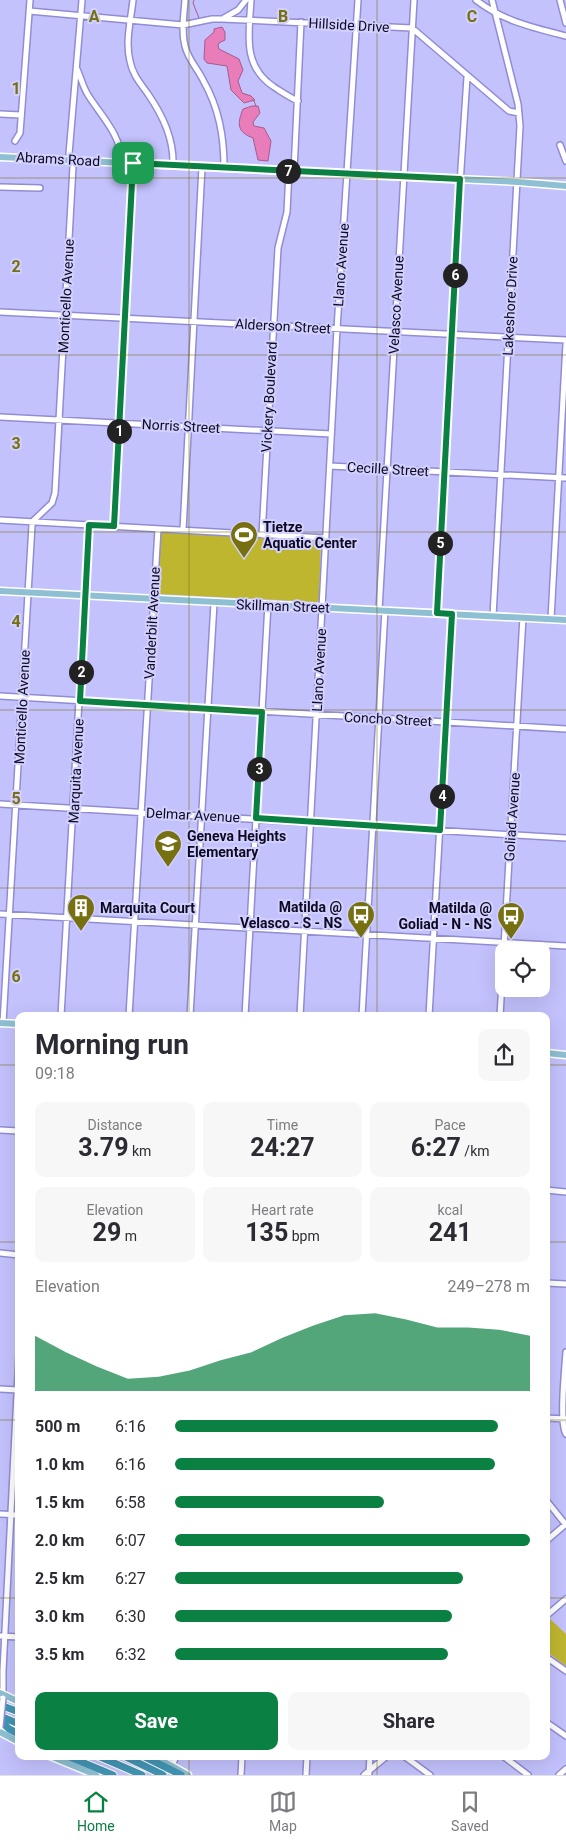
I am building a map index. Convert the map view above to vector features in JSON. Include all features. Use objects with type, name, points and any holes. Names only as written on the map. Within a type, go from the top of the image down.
[{"type":"highway","points":[[2,1698],[15,1709]]},
{"type":"highway","points":[[0,1716],[15,1722]]},
{"type":"highway","points":[[0,1720],[15,1732]]},
{"type":"highway","points":[[77,1760],[113,1775]]},
{"type":"highway","points":[[107,1760],[142,1775]]},
{"type":"highway","points":[[132,1760],[164,1775]]},
{"type":"highway","points":[[151,1760],[181,1775]]},
{"type":"main road","name":"Abrams Road","points":[[0,156],[566,186]]},
{"type":"main road","name":"Skillman Street","points":[[0,592],[566,620]]},
{"type":"main road","points":[[2,1023],[15,1024]]},
{"type":"main road","points":[[550,1054],[566,1055]]},
{"type":"main road","points":[[2,1698],[15,1701]]},
{"type":"main road","points":[[0,1729],[15,1739]]},
{"type":"main road","points":[[60,1760],[96,1775]]},
{"type":"main road","points":[[161,1760],[188,1775]]},
{"type":"street","points":[[15,141],[20,133],[30,0]]},
{"type":"street","name":"Monticello Avenue","points":[[2,1023],[33,521],[52,503],[55,493],[73,166],[69,154],[82,0]]},
{"type":"street","points":[[133,0],[129,44],[130,61],[136,78],[155,104],[166,125],[173,152],[173,166]]},
{"type":"street","points":[[185,0],[184,46],[189,59],[202,78],[218,115],[224,146],[224,168]]},
{"type":"street","points":[[222,19],[238,10],[246,0]]},
{"type":"street","points":[[251,0],[249,49],[256,70],[266,81],[298,101]]},
{"type":"street","name":"Llano Avenue","points":[[300,1012],[337,330],[358,0]]},
{"type":"street","name":"Velasco Avenue","points":[[362,1012],[379,719],[387,469],[394,332],[414,0]]},
{"type":"street","points":[[476,0],[495,13],[524,25],[566,36]]},
{"type":"street","name":"Lakeshore Drive","points":[[492,0],[519,113],[520,143],[493,616]]},
{"type":"street","points":[[560,0],[566,23]]},
{"type":"street","name":"Hillside Drive","points":[[29,11],[183,25],[212,19],[222,19],[412,28]]},
{"type":"street","name":"Vickery Boulevard","points":[[262,535],[278,248],[287,212],[292,171],[298,101],[301,22]]},
{"type":"street","points":[[412,28],[509,112],[519,113]]},
{"type":"street","points":[[76,67],[85,90],[117,138],[122,162]]},
{"type":"street","points":[[437,613],[460,179],[468,77]]},
{"type":"street","points":[[0,114],[21,115]]},
{"type":"street","points":[[560,145],[566,161]]},
{"type":"street","points":[[114,526],[133,163]]},
{"type":"street","points":[[183,530],[202,167]]},
{"type":"street","points":[[0,187],[40,188]]},
{"type":"street","name":"Alderson Street","points":[[0,312],[566,340]]},
{"type":"street","points":[[551,619],[566,344]]},
{"type":"street","name":"Norris Street","points":[[0,417],[332,434]]},
{"type":"street","name":"Cecille Street","points":[[330,466],[566,478]]},
{"type":"street","points":[[0,520],[326,538]]},
{"type":"street","name":"Marquita Avenue","points":[[61,1012],[89,525]]},
{"type":"street","name":"Vanderbilt Avenue","points":[[129,1012],[158,529]]},
{"type":"street","points":[[190,1012],[214,603]]},
{"type":"street","points":[[245,1012],[268,604]]},
{"type":"street","points":[[429,1012],[452,614]]},
{"type":"street","name":"Goliad Avenue","points":[[504,942],[523,617]]},
{"type":"street","name":"Concho Street","points":[[0,696],[566,729]]},
{"type":"street","name":"Delmar Avenue","points":[[0,804],[566,838]]},
{"type":"street","points":[[0,914],[495,942]]},
{"type":"street","points":[[550,945],[566,946]]},
{"type":"street","name":"Goliad Avenue","points":[[500,1012],[501,997]]},
{"type":"street","points":[[0,1130],[15,1131]]},
{"type":"street","points":[[550,1190],[566,1192]]},
{"type":"street","points":[[0,1253],[15,1254]]},
{"type":"street","points":[[550,1283],[566,1284]]},
{"type":"street","points":[[566,1352],[564,1419],[566,1434]]},
{"type":"street","points":[[0,1389],[15,1390]]},
{"type":"street","points":[[550,1418],[564,1419]]},
{"type":"street","points":[[0,1729],[3,1671],[2,1636],[15,1443]]},
{"type":"street","points":[[550,1505],[566,1524],[550,1538]]},
{"type":"street","points":[[0,1514],[15,1514]]},
{"type":"street","points":[[550,1613],[566,1600]]},
{"type":"street","points":[[2,1636],[15,1637]]},
{"type":"street","points":[[550,1660],[566,1671]]},
{"type":"street","points":[[0,1682],[3,1671]]},
{"type":"street","points":[[550,1725],[566,1736]]},
{"type":"street","points":[[172,1766],[174,1760]]},
{"type":"street","points":[[241,1775],[242,1760]]},
{"type":"street","points":[[306,1775],[307,1760]]},
{"type":"street","points":[[367,1774],[369,1760]]},
{"type":"street","points":[[367,1774],[383,1760]]},
{"type":"street","points":[[409,1760],[430,1775]]},
{"type":"street","points":[[508,1760],[528,1775]]},
{"type":"street","points":[[559,1775],[566,1769]]},
{"type":"shaded area","points":[[222,27],[225,32],[225,40],[219,43],[219,49],[239,59],[243,70],[238,81],[242,93],[251,96],[255,100],[244,103],[231,90],[227,66],[207,63],[204,59],[205,40],[214,32],[214,29]]},
{"type":"shaded area","points":[[258,106],[260,113],[253,122],[254,126],[264,128],[271,141],[268,161],[258,160],[253,138],[244,133],[240,127],[239,123],[243,109]]},
{"type":"shaded area","points":[[162,532],[321,540],[319,600],[317,602],[158,594],[160,534]]},
{"type":"shaded area","points":[[550,1619],[566,1634],[566,1666],[550,1654]]},
{"type":"waterway","points":[[194,0],[193,3],[199,18]]},
{"type":"waterway","points":[[252,100],[256,106]]},
{"type":"place","name":"Tietze Aquatic Center","points":[[244,559]]},
{"type":"place","name":"Geneva Heights Elementary","points":[[168,868]]},
{"type":"place","name":"Marquita Court","points":[[81,932]]},
{"type":"place","name":"Matilda @ Velasco - S - NS","points":[[361,939]]},
{"type":"place","name":"Matilda @ Goliad - N - NS","points":[[511,940]]},
{"type":"route","points":[[133,163],[460,179],[437,613],[452,614],[440,830],[256,818],[262,712],[80,701],[89,525],[114,526],[133,163]]}]
